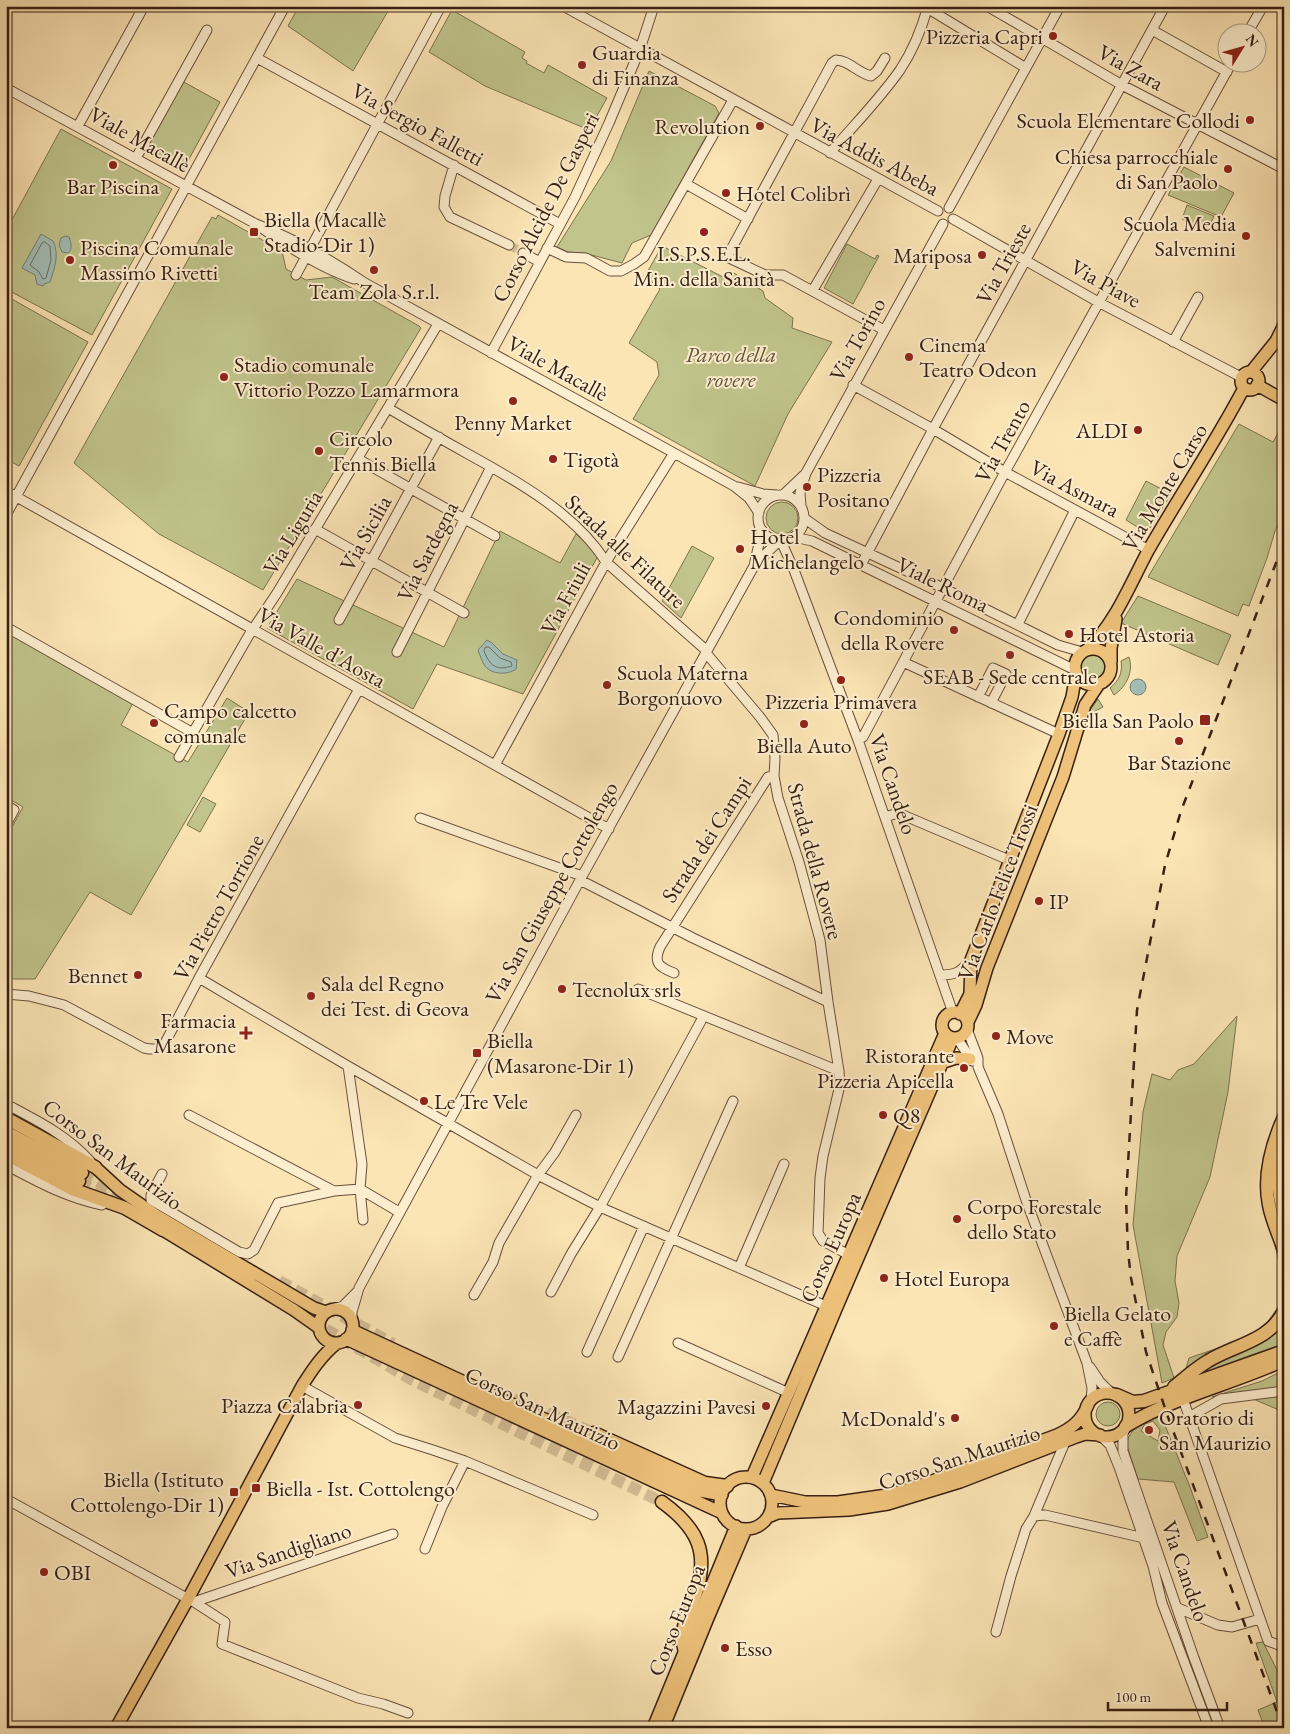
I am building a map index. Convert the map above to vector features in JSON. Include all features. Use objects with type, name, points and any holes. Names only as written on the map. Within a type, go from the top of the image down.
[{"type":"highway","points":[[1284,1117],[1270,1157],[1268,1181],[1268,1202],[1274,1225],[1284,1250]]},
{"type":"highway","points":[[6,1118],[95,1167]]},
{"type":"highway","points":[[6,1132],[80,1177],[6,1143]]},
{"type":"highway","points":[[1284,1140],[1280,1165],[1280,1189],[1284,1214]]},
{"type":"highway","points":[[6,1154],[72,1189],[125,1208],[163,1230]]},
{"type":"highway","points":[[1167,1392],[1208,1361],[1273,1328],[1284,1311]]},
{"type":"highway","points":[[1114,1394],[1133,1402],[1144,1401],[1284,1351]]},
{"type":"highway","points":[[1126,1426],[1156,1409],[1232,1382],[1284,1360]]},
{"type":"highway","points":[[1232,1382],[1284,1369]]},
{"type":"highway","points":[[594,1433],[724,1491]]},
{"type":"highway","points":[[662,1502],[690,1526],[700,1547],[702,1570],[682,1637],[685,1652]]},
{"type":"main road","name":"Via Monte Carso","points":[[1084,651],[1104,631],[1119,608],[1149,550],[1284,325]]},
{"type":"main road","name":"Via Piave","points":[[1250,380],[1284,400]]},
{"type":"main road","name":"Via Monte Carso","points":[[1111,666],[1112,640],[1119,608]]},
{"type":"main road","points":[[1098,649],[1107,655],[1111,666],[1108,677],[1099,684],[1085,684],[1078,678],[1075,672],[1076,660],[1084,651],[1098,649]]},
{"type":"main road","name":"Via Carlo Felice Trossi","points":[[962,1019],[970,994],[971,960],[1059,734],[1072,697],[1075,672]]},
{"type":"main road","name":"Via Carlo Felice Trossi","points":[[962,1019],[976,1005],[987,968],[1063,777],[1085,706],[1099,684]]},
{"type":"main road","points":[[947,1016],[962,1019],[964,1035],[952,1036],[943,1022],[947,1016]]},
{"type":"main road","name":"Corso Europa","points":[[763,1483],[836,1309],[944,1062],[952,1036]]},
{"type":"main road","name":"Corso Europa","points":[[752,1477],[849,1255],[952,1036]]},
{"type":"main road","points":[[944,1062],[956,1058],[974,1063]]},
{"type":"main road","name":"Corso San Maurizio","points":[[95,1167],[120,1190],[156,1215],[307,1304],[330,1310]]},
{"type":"main road","name":"Corso San Maurizio","points":[[163,1230],[294,1310],[320,1331]]},
{"type":"main road","points":[[314,1367],[320,1346],[320,1318],[330,1310],[346,1312],[347,1333]]},
{"type":"main road","points":[[320,1331],[328,1341],[347,1333]]},
{"type":"main road","points":[[116,1728],[191,1600],[302,1386],[328,1350],[347,1333]]},
{"type":"main road","name":"Corso San Maurizio","points":[[347,1333],[366,1338],[700,1491],[724,1491]]},
{"type":"main road","name":"Corso San Maurizio","points":[[347,1333],[722,1513]]},
{"type":"main road","points":[[1100,1394],[1114,1394],[1121,1398],[1128,1406],[1129,1416],[1126,1426],[1115,1435],[1100,1435],[1090,1428],[1087,1423],[1086,1411],[1089,1403],[1100,1394]]},
{"type":"main road","name":"Corso San Maurizio","points":[[771,1495],[805,1502],[838,1502],[887,1495],[913,1488],[1057,1435],[1076,1424],[1083,1416],[1089,1403]]},
{"type":"main road","name":"Corso San Maurizio","points":[[768,1516],[778,1513],[849,1510],[888,1504],[952,1485],[1085,1434],[1100,1435]]},
{"type":"main road","points":[[752,1477],[763,1483],[771,1495],[772,1510],[762,1523],[755,1528],[741,1528],[726,1518],[722,1513],[720,1504],[724,1491],[738,1478],[752,1477]]},
{"type":"main road","name":"Corso Europa","points":[[653,1728],[741,1528]]},
{"type":"main road","name":"Corso Europa","points":[[663,1728],[708,1618],[741,1528]]},
{"type":"street","points":[[78,126],[144,6]]},
{"type":"street","points":[[6,515],[285,6]]},
{"type":"street","points":[[296,275],[441,6]]},
{"type":"street","name":"Via Addis Abeba","points":[[563,6],[938,212]]},
{"type":"street","name":"Corso Alcide De Gasperi","points":[[491,353],[575,197],[604,135],[640,48],[654,6]]},
{"type":"street","name":"Via Zara","points":[[987,6],[1122,84],[1284,169]]},
{"type":"street","points":[[950,208],[1060,6]]},
{"type":"street","name":"Via Trieste","points":[[861,565],[933,429],[1165,6]]},
{"type":"street","points":[[1254,22],[1263,6]]},
{"type":"street","points":[[830,153],[888,86],[901,68],[920,30],[928,7],[1026,68]]},
{"type":"street","points":[[136,158],[207,30]]},
{"type":"street","points":[[1152,30],[1218,67]]},
{"type":"street","name":"Via Sergio Falletti","points":[[257,58],[560,224]]},
{"type":"street","name":"Via Addis Abeba","points":[[793,134],[832,63],[836,60],[842,60],[863,74],[871,76],[877,71],[885,58]]},
{"type":"street","name":"Via Trento","points":[[858,740],[863,737],[1005,472],[1227,72]]},
{"type":"street","name":"Viale Macallè","points":[[6,88],[256,224],[279,233],[308,253],[344,268],[365,284],[734,486],[749,498],[759,514]]},
{"type":"street","points":[[547,248],[566,257],[586,258],[610,271],[621,271],[644,257],[732,100]]},
{"type":"street","points":[[793,134],[727,257],[765,275],[783,275],[884,330]]},
{"type":"street","points":[[454,166],[445,196],[444,207],[450,217],[510,245]]},
{"type":"street","points":[[813,290],[878,179]]},
{"type":"street","points":[[686,184],[748,219]]},
{"type":"street","points":[[942,208],[950,208],[953,213],[953,219],[949,223],[943,224],[938,219],[938,212],[942,208]]},
{"type":"street","name":"Via Piave","points":[[953,219],[1100,303],[1250,380]]},
{"type":"street","name":"Via Torino","points":[[801,506],[800,493],[806,472],[943,224]]},
{"type":"street","points":[[523,252],[540,262]]},
{"type":"street","points":[[1173,342],[1198,297]]},
{"type":"street","name":"Via Liguria","points":[[179,757],[253,630],[438,324]]},
{"type":"street","name":"Via Asmara","points":[[853,385],[933,429],[1005,472],[1149,550]]},
{"type":"street","name":"Strada alle Filature","points":[[388,408],[503,473],[540,497],[597,548],[606,562],[707,652]]},
{"type":"street","name":"Via Sicilia","points":[[339,620],[439,438]]},
{"type":"street","name":"Via Friuli","points":[[495,765],[606,562],[674,453]]},
{"type":"street","points":[[358,459],[410,490],[495,536]]},
{"type":"street","name":"Via Sardegna","points":[[397,652],[491,467]]},
{"type":"street","name":"Via Torino","points":[[780,495],[806,472]]},
{"type":"street","name":"Viale Macallè","points":[[734,486],[763,494],[780,495]]},
{"type":"street","name":"Via Valle d'Aosta","points":[[6,491],[609,828]]},
{"type":"street","points":[[780,495],[790,497],[801,506],[804,518],[800,532],[786,539],[772,539],[762,530],[759,514],[765,502],[780,495]]},
{"type":"street","points":[[1018,624],[1075,510]]},
{"type":"street","name":"Viale Roma","points":[[804,518],[825,532],[1058,645],[1084,651]]},
{"type":"street","points":[[315,529],[464,613]]},
{"type":"street","name":"Via San Giuseppe Cottolengo","points":[[754,566],[762,530]]},
{"type":"street","name":"Viale Roma","points":[[786,539],[812,541],[1075,672]]},
{"type":"street","name":"Via San Giuseppe Cottolengo","points":[[347,1333],[357,1292],[581,878],[754,566],[766,552],[786,539]]},
{"type":"street","name":"Via Candelo","points":[[786,539],[794,570],[858,740],[940,975],[962,1019],[978,1058],[974,1063]]},
{"type":"street","points":[[6,627],[193,733]]},
{"type":"street","name":"Strada della Rovere","points":[[707,652],[773,735],[774,776],[778,798],[799,862],[820,940],[839,1071],[840,1085],[823,1156],[820,1178],[818,1233],[823,1241],[849,1255]]},
{"type":"street","points":[[903,662],[1059,734]]},
{"type":"street","points":[[978,697],[993,668],[1006,674],[991,703]]},
{"type":"street","name":"Via Pietro Torrione","points":[[6,994],[29,996],[64,1005],[144,1048],[155,1050],[165,1044],[199,978],[359,689]]},
{"type":"street","name":"Strada dei Campi","points":[[674,974],[663,969],[658,964],[656,956],[672,927],[768,777],[774,776]]},
{"type":"street","points":[[6,805],[14,810],[6,825]]},
{"type":"street","points":[[885,817],[898,813],[1009,860]]},
{"type":"street","name":"Strada dei Campi","points":[[420,818],[581,878],[672,927],[828,1002]]},
{"type":"street","name":"Via Carlo Felice Trossi","points":[[940,975],[953,975],[971,960]]},
{"type":"street","points":[[199,978],[447,1124],[538,1175],[600,1207],[826,1306]]},
{"type":"street","points":[[638,988],[839,1071]]},
{"type":"street","points":[[551,1292],[571,1254],[600,1207],[701,1021]]},
{"type":"street","name":"Via Candelo","points":[[952,1036],[974,1063],[998,1114],[1028,1206],[1087,1362],[1092,1388],[1089,1403]]},
{"type":"street","points":[[348,1066],[362,1164],[360,1189],[362,1220]]},
{"type":"street","points":[[618,1357],[733,1101]]},
{"type":"street","name":"Corso San Maurizio","points":[[6,1104],[42,1123],[65,1138],[80,1150],[95,1167]]},
{"type":"street","points":[[474,1295],[493,1262],[499,1243],[576,1114]]},
{"type":"street","points":[[189,1115],[334,1191]]},
{"type":"street","points":[[740,1268],[784,1164]]},
{"type":"street","name":"Corso San Maurizio","points":[[6,1165],[72,1198],[115,1208],[149,1227],[163,1230]]},
{"type":"street","points":[[162,1174],[151,1195],[151,1200],[239,1252],[248,1254],[254,1250],[278,1203],[334,1191],[360,1189],[399,1212]]},
{"type":"street","points":[[587,1352],[644,1226]]},
{"type":"street","name":"Via San Giuseppe Cottolengo","points":[[330,1310],[343,1306],[357,1292]]},
{"type":"street","points":[[678,1343],[789,1393]]},
{"type":"street","name":"Via Candelo","points":[[1087,1362],[1100,1382],[1114,1394]]},
{"type":"street","points":[[302,1386],[395,1438],[465,1462],[593,1515]]},
{"type":"street","points":[[1189,1417],[1221,1399],[1284,1391]]},
{"type":"street","points":[[1183,1399],[1268,1641],[1284,1647]]},
{"type":"street","name":"Via Candelo","points":[[1126,1426],[1123,1434],[1123,1451],[1220,1728]]},
{"type":"street","name":"Via Candelo","points":[[1100,1435],[1110,1445],[1144,1538],[1162,1603],[1209,1728]]},
{"type":"street","points":[[996,1632],[1026,1529],[1034,1516],[1065,1442]]},
{"type":"street","points":[[426,1549],[442,1507],[465,1462]]},
{"type":"street","points":[[6,1499],[191,1600],[225,1622],[222,1644],[358,1698],[408,1713]]},
{"type":"street","points":[[1034,1516],[1045,1515],[1144,1538]]},
{"type":"street","name":"Via Sandigliano","points":[[191,1600],[393,1534]]},
{"type":"street","points":[[1178,1608],[1218,1625],[1232,1627],[1260,1619]]},
{"type":"green space","points":[[299,6],[391,6],[353,71],[288,26]]},
{"type":"green space","points":[[452,10],[525,52],[522,58],[527,61],[526,63],[544,73],[548,65],[607,98],[589,130],[485,86],[429,52]]},
{"type":"green space","points":[[649,71],[715,106],[719,113],[651,235],[632,243],[622,263],[584,253],[568,252],[557,247],[611,161]]},
{"type":"green space","points":[[182,81],[220,102],[182,172],[144,151]]},
{"type":"green space","name":"Piscina Comunale Massimo Rivetti","points":[[61,129],[172,189],[92,335],[6,289],[6,231]]},
{"type":"green space","points":[[1184,167],[1234,193],[1221,217],[1168,195]]},
{"type":"green space","points":[[1187,205],[1214,216],[1208,230],[1182,219]]},
{"type":"green space","name":"Stadio comunale Vittorio Pozzo Lamarmora","points":[[218,215],[282,251],[286,269],[306,280],[332,277],[421,328],[263,590],[159,534],[74,463],[212,217],[216,219]]},
{"type":"green space","points":[[847,244],[875,259],[877,255],[879,256],[853,304],[824,288]]},
{"type":"green space","name":"Parco della rovere","points":[[662,246],[723,277],[729,270],[763,291],[765,298],[793,318],[792,328],[832,342],[788,414],[755,486],[633,419],[659,375],[657,362],[629,343],[660,289],[645,276]]},
{"type":"green space","points":[[10,298],[88,342],[19,466],[6,459],[6,304]]},
{"type":"green space","points":[[1284,422],[1284,514],[1275,531],[1249,606],[1243,604],[1238,616],[1148,577],[1239,424],[1273,442]]},
{"type":"green space","points":[[1146,481],[1171,494],[1150,528],[1142,530],[1126,520]]},
{"type":"green space","points":[[782,502],[788,503],[793,507],[797,512],[797,524],[793,529],[788,533],[782,534],[776,533],[771,529],[767,524],[766,518],[767,512],[771,507],[776,503]]},
{"type":"green space","points":[[500,531],[560,563],[576,534],[599,554],[523,694],[437,664],[413,709],[267,628],[297,579],[444,647]]},
{"type":"green space","points":[[692,546],[714,558],[681,618],[662,601]]},
{"type":"green space","points":[[1138,596],[1231,635],[1218,665],[1121,623]]},
{"type":"green space","points":[[6,630],[133,703],[121,725],[188,762],[227,698],[249,712],[131,915],[90,892],[35,979],[6,979],[6,838],[23,807],[6,797]]},
{"type":"green space","points":[[1094,653],[1103,657],[1107,666],[1103,675],[1094,679],[1085,675],[1081,666],[1085,657]]},
{"type":"green space","points":[[1129,657],[1130,674],[1122,688],[1114,695],[1110,688],[1120,676],[1121,661]]},
{"type":"green space","points":[[1098,699],[1103,707],[1090,714],[1088,713]]},
{"type":"green space","points":[[203,797],[216,804],[200,832],[187,825]]},
{"type":"green space","points":[[1237,1016],[1228,1092],[1210,1177],[1177,1256],[1175,1281],[1179,1303],[1177,1317],[1166,1332],[1163,1345],[1174,1378],[1162,1383],[1133,1225],[1143,1112],[1152,1074],[1170,1080],[1178,1070],[1194,1064]]},
{"type":"green space","points":[[1271,1227],[1284,1232],[1284,1285]]},
{"type":"green space","points":[[1284,1285],[1284,1351],[1183,1379],[1189,1358],[1259,1334],[1281,1303]]},
{"type":"green space","points":[[1284,1370],[1284,1412],[1246,1396],[1251,1391],[1212,1397],[1262,1381]]},
{"type":"green space","points":[[1108,1402],[1116,1406],[1120,1414],[1116,1422],[1108,1426],[1100,1422],[1096,1414],[1100,1406]]},
{"type":"green space","points":[[1160,1413],[1208,1537],[1197,1541],[1174,1482],[1138,1479],[1127,1446],[1128,1438],[1137,1424]],"holes":[[[1153,1421],[1160,1430],[1158,1441],[1141,1431],[1145,1424]]]},
{"type":"green space","points":[[1263,1642],[1284,1684],[1284,1728],[1265,1728],[1258,1710],[1277,1702],[1256,1643]]},
{"type":"water","points":[[41,234],[53,241],[56,251],[56,262],[50,282],[43,286],[37,284],[35,275],[22,268]]},
{"type":"water","points":[[69,237],[71,244],[71,250],[68,253],[62,252],[59,245],[61,238]]},
{"type":"water","points":[[487,640],[503,654],[517,660],[516,669],[500,673],[492,671],[485,666],[478,650]]},
{"type":"water","points":[[1135,679],[1141,679],[1146,684],[1144,693],[1135,695],[1130,690],[1130,684]]},
{"type":"tunnel","points":[[509,245],[523,253]]},
{"type":"tunnel","points":[[82,1173],[126,1197]]},
{"type":"tunnel","points":[[79,1181],[106,1198]]},
{"type":"tunnel","points":[[279,1281],[393,1344]]},
{"type":"tunnel","points":[[310,1320],[411,1379],[662,1502]]},
{"type":"tunnel","points":[[497,1392],[594,1433]]},
{"type":"railway","points":[[1283,1728],[1168,1417],[1146,1352],[1131,1278],[1126,1198],[1137,1010],[1165,865],[1181,811],[1284,542]]},
{"type":"place","name":"Pizzeria Capri","points":[[1053,36]]},
{"type":"place","name":"Guardia di Finanza","points":[[582,65]]},
{"type":"place","name":"Scuola Elementare Collodi","points":[[1250,120]]},
{"type":"place","name":"Revolution","points":[[760,126]]},
{"type":"place","name":"Bar Piscina","points":[[113,165]]},
{"type":"place","name":"Chiesa parrocchiale di San Paolo","points":[[1228,169]]},
{"type":"place","name":"Hotel Colibrì","points":[[726,193]]},
{"type":"place","name":"Biella (Macallè Stadio-Dir 1)","points":[[254,232]]},
{"type":"place","name":"I.S.P.S.E.L. Min. della Sanità","points":[[704,232]]},
{"type":"place","name":"Scuola Media Salvemini","points":[[1246,236]]},
{"type":"place","name":"Mariposa","points":[[982,255]]},
{"type":"place","name":"Piscina Comunale Massimo Rivetti","points":[[70,260]]},
{"type":"place","name":"Team Zola S.r.l.","points":[[374,270]]},
{"type":"place","name":"Cinema Teatro Odeon","points":[[909,357]]},
{"type":"place","name":"Stadio comunale Vittorio Pozzo Lamarmora","points":[[224,377]]},
{"type":"place","name":"Penny Market","points":[[513,401]]},
{"type":"place","name":"ALDI","points":[[1138,430]]},
{"type":"place","name":"Circolo Tennis Biella","points":[[319,451]]},
{"type":"place","name":"Tigotà","points":[[553,459]]},
{"type":"place","name":"Pizzeria Positano","points":[[807,487]]},
{"type":"place","name":"Hotel Michelangelo","points":[[740,549]]},
{"type":"place","name":"Condominio della Rovere","points":[[954,630]]},
{"type":"place","name":"Hotel Astoria","points":[[1069,634]]},
{"type":"place","name":"SEAB - Sede centrale","points":[[1010,655]]},
{"type":"place","name":"Pizzeria Primavera","points":[[841,680]]},
{"type":"place","name":"Scuola Materna Borgonuovo","points":[[607,685]]},
{"type":"place","name":"Biella San Paolo","points":[[1205,720]]},
{"type":"place","name":"Campo calcetto comunale","points":[[154,723]]},
{"type":"place","name":"Biella Auto","points":[[804,724]]},
{"type":"place","name":"Bar Stazione","points":[[1179,741]]},
{"type":"place","name":"IP","points":[[1039,901]]},
{"type":"place","name":"Bennet","points":[[138,975]]},
{"type":"place","name":"Tecnolux srls","points":[[562,989]]},
{"type":"place","name":"Sala del Regno dei Test. di Geova","points":[[311,996]]},
{"type":"place","name":"Farmacia Masarone","points":[[246,1033]]},
{"type":"place","name":"Move","points":[[996,1036]]},
{"type":"place","name":"Biella (Masarone-Dir 1)","points":[[477,1053]]},
{"type":"place","name":"Ristorante Pizzeria Apicella","points":[[964,1068]]},
{"type":"place","name":"Le Tre Vele","points":[[424,1101]]},
{"type":"place","name":"Q8","points":[[883,1115]]},
{"type":"place","name":"Corpo Forestale dello Stato","points":[[957,1219]]},
{"type":"place","name":"Hotel Europa","points":[[884,1278]]},
{"type":"place","name":"Biella Gelato e Caffè","points":[[1054,1326]]},
{"type":"place","name":"Piazza Calabria","points":[[358,1405]]},
{"type":"place","name":"Magazzini Pavesi","points":[[766,1406]]},
{"type":"place","name":"McDonald's","points":[[955,1418]]},
{"type":"place","name":"Oratorio di San Maurizio","points":[[1149,1430]]},
{"type":"place","name":"Biella - Ist. Cottolengo","points":[[256,1488]]},
{"type":"place","name":"Biella (Istituto Cottolengo-Dir 1)","points":[[234,1492]]},
{"type":"place","name":"OBI","points":[[44,1572]]},
{"type":"place","name":"Esso","points":[[725,1648]]}]
